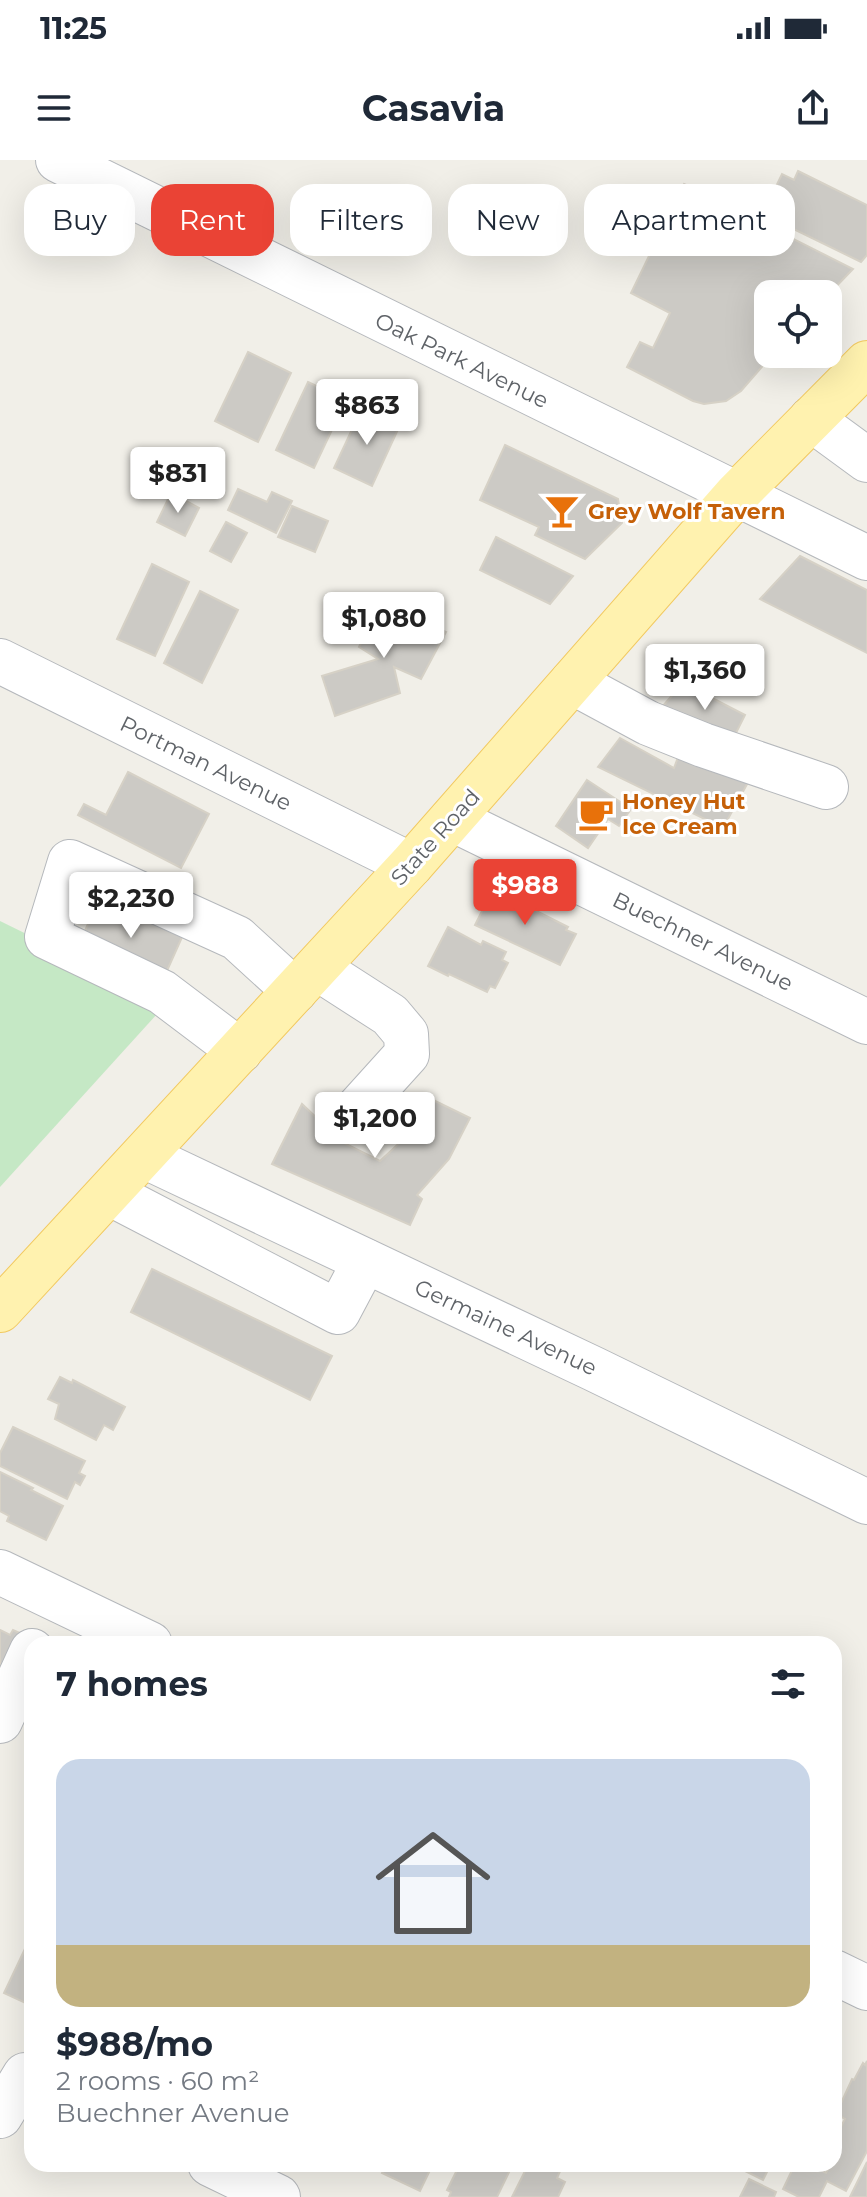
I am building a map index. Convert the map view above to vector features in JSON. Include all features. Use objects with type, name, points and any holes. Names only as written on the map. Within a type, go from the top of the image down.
[{"type":"main road","name":"State Road","points":[[0,1310],[411,865],[736,495],[867,363]]},
{"type":"street","name":"Oak Park Avenue","points":[[58,160],[867,558]]},
{"type":"street","points":[[811,419],[867,460]]},
{"type":"street","name":"Portman Avenue","points":[[0,661],[411,865]]},
{"type":"street","points":[[572,682],[648,723],[826,787]]},
{"type":"street","name":"Buechner Avenue","points":[[452,819],[867,1022]]},
{"type":"street","points":[[240,1051],[162,992],[47,937],[70,862],[237,938],[306,979],[390,1015],[406,1034],[407,1054],[351,1116]]},
{"type":"street","name":"Germaine Avenue","points":[[144,1156],[867,1502]]},
{"type":"street","points":[[109,1193],[338,1312],[365,1261]]},
{"type":"street","points":[[0,1572],[133,1636]]},
{"type":"street","points":[[39,1636],[56,1599]]},
{"type":"street","points":[[0,1721],[24,1668]]},
{"type":"street","points":[[842,1976],[867,1988]]},
{"type":"street","points":[[0,2116],[19,2072]]},
{"type":"street","points":[[226,2172],[278,2197]]},
{"type":"green space","points":[[0,921],[167,1003],[0,1187]]},
{"type":"building","points":[[798,171],[867,205],[867,255],[861,262],[795,230],[795,184],[777,184],[782,174],[794,180]]},
{"type":"building","points":[[795,240],[853,269],[842,280],[754,280],[754,368],[761,368],[741,391],[726,401],[704,404],[627,367],[640,342],[653,348],[670,313],[631,293],[649,256],[795,256]]},
{"type":"building","points":[[248,352],[291,373],[258,442],[215,421]]},
{"type":"building","points":[[308,382],[346,400],[314,468],[276,450]]},
{"type":"building","points":[[362,408],[400,425],[372,486],[334,468]]},
{"type":"building","name":"Grey Wolf Tavern","points":[[505,445],[618,499],[622,523],[585,559],[535,535],[539,527],[480,500]]},
{"type":"building","points":[[238,489],[267,502],[272,492],[292,501],[276,533],[228,510]]},
{"type":"building","points":[[171,493],[199,508],[185,536],[157,522]]},
{"type":"building","points":[[292,506],[328,521],[315,552],[278,537]]},
{"type":"building","points":[[226,522],[247,533],[231,562],[210,551]]},
{"type":"building","points":[[496,537],[573,576],[550,604],[480,570]]},
{"type":"building","points":[[800,556],[867,590],[867,653],[760,599]]},
{"type":"building","points":[[152,564],[189,582],[155,656],[117,639]]},
{"type":"building","points":[[200,591],[238,610],[202,683],[164,663]]},
{"type":"building","points":[[382,603],[446,632],[421,679],[394,667],[400,693],[335,716],[322,676],[378,659],[359,647]]},
{"type":"building","points":[[683,683],[745,715],[732,741],[662,707]]},
{"type":"building","points":[[620,738],[674,768],[683,744],[751,777],[723,828],[598,767]]},
{"type":"building","points":[[128,772],[209,814],[181,868],[78,815],[84,804],[106,815]]},
{"type":"building","name":"Honey Hut Ice Cream","points":[[587,780],[631,809],[619,826],[608,819],[588,848],[556,826]]},
{"type":"building","points":[[493,889],[576,934],[560,965],[475,925]]},
{"type":"building","points":[[100,897],[183,935],[162,982],[79,944]]},
{"type":"building","points":[[448,927],[481,945],[483,941],[506,952],[502,960],[508,963],[495,988],[490,986],[487,992],[428,966]]},
{"type":"building","points":[[425,1096],[470,1118],[449,1159],[417,1195],[422,1199],[410,1225],[272,1164],[302,1104],[342,1142],[380,1161],[408,1135]]},
{"type":"building","points":[[152,1269],[332,1356],[310,1400],[131,1312]]},
{"type":"building","points":[[60,1377],[72,1383],[73,1380],[125,1407],[113,1430],[104,1425],[96,1440],[55,1419],[59,1404],[48,1399]]},
{"type":"building","points":[[13,1427],[85,1461],[79,1473],[85,1476],[80,1485],[75,1482],[67,1499],[0,1466],[0,1453]]},
{"type":"building","points":[[0,1472],[63,1506],[46,1540],[7,1521],[9,1516],[0,1511]]},
{"type":"building","points":[[0,1630],[10,1635],[13,1630],[20,1633],[0,1684]]},
{"type":"building","points":[[24,1951],[24,2002],[4,1993]]},
{"type":"building","points":[[867,2061],[867,2151],[846,2191],[827,2181],[819,2197],[799,2197],[783,2189],[791,2172],[842,2172],[842,2125],[845,2119],[842,2117],[842,2101],[852,2079],[863,2063],[865,2065]]},
{"type":"building","points":[[867,2162],[867,2197],[850,2197]]},
{"type":"building","points":[[383,2172],[429,2172],[420,2191]]},
{"type":"building","points":[[456,2172],[509,2172],[497,2197],[449,2197],[451,2192],[447,2190]]},
{"type":"building","points":[[524,2172],[560,2172],[557,2178],[565,2182],[558,2197],[512,2197]]},
{"type":"building","points":[[747,2172],[767,2172],[763,2180]]},
{"type":"building","points":[[749,2179],[776,2192],[774,2197],[740,2197]]},
{"type":"place","name":"Grey Wolf Tavern","points":[[562,511]]},
{"type":"place","name":"Honey Hut Ice Cream","points":[[596,814]]}]
